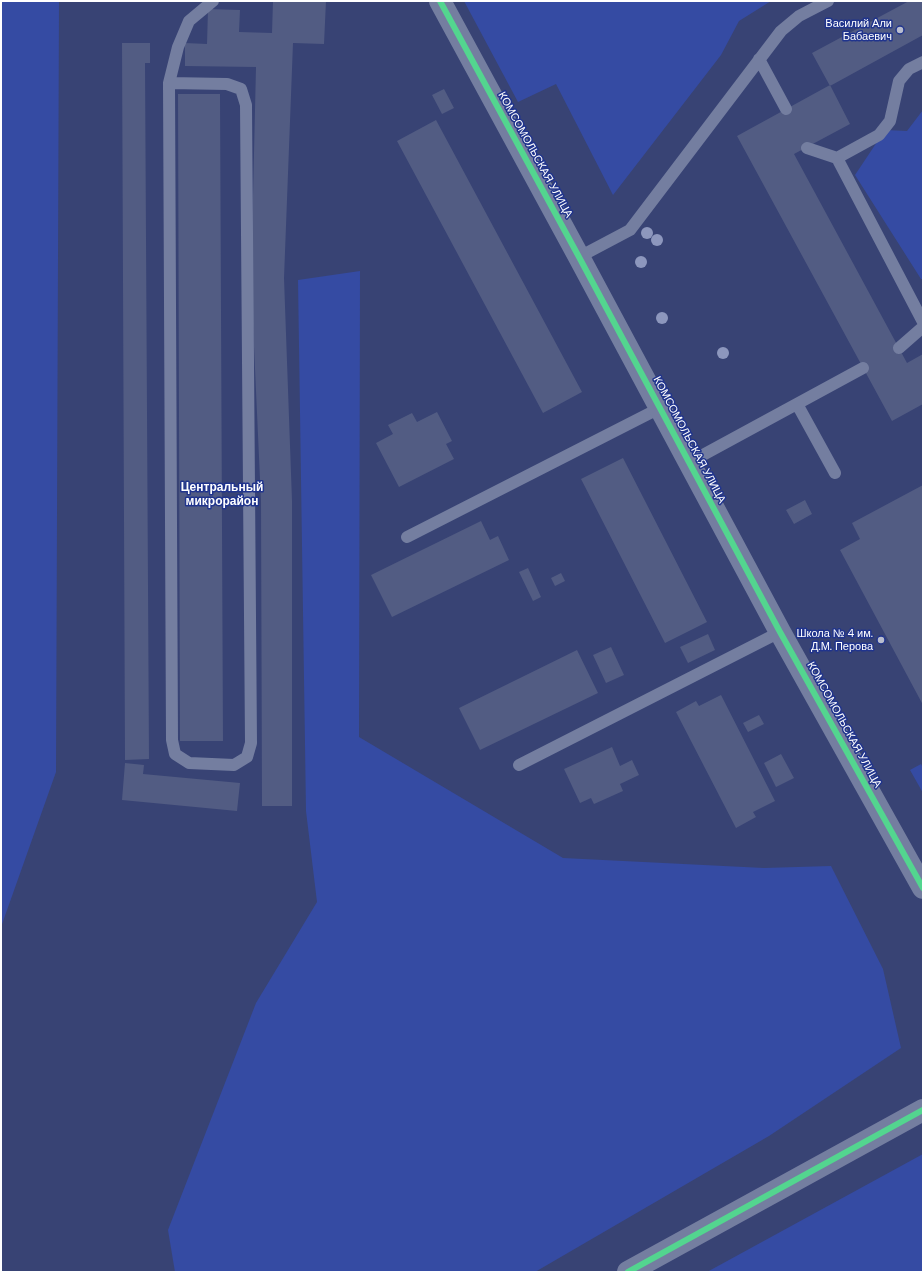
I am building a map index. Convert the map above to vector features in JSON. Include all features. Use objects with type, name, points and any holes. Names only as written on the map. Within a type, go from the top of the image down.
[{"type":"street","name":"КОМСОМОЛЬСКАЯ УЛИЦА","points":[[440,1],[690,462],[780,632],[923,888]]},
{"type":"street","points":[[628,1272],[923,1110]]},
{"type":"lane","points":[[169,83],[227,84],[241,89],[246,105],[251,743],[247,757],[234,764],[188,763],[175,754],[172,740],[169,83],[178,47],[189,21],[213,1]]},
{"type":"lane","points":[[579,256],[630,230],[781,31],[799,16],[828,1]]},
{"type":"lane","points":[[759,59],[786,109]]},
{"type":"lane","points":[[837,158],[879,135],[890,121],[899,81],[909,69],[923,62]]},
{"type":"lane","points":[[807,148],[837,158],[923,322]]},
{"type":"lane","points":[[899,348],[923,328]]},
{"type":"lane","points":[[690,462],[863,368]]},
{"type":"lane","points":[[797,404],[835,473]]},
{"type":"lane","points":[[407,537],[660,408]]},
{"type":"lane","points":[[519,765],[780,632]]},
{"type":"shaded area","points":[[1,1],[59,1],[56,772],[1,927]]},
{"type":"shaded area","points":[[464,1],[771,1],[739,21],[721,55],[613,195],[556,84],[518,102]]},
{"type":"shaded area","points":[[923,110],[923,279],[921,279],[855,175],[885,130],[907,131]]},
{"type":"shaded area","points":[[360,271],[359,737],[563,858],[764,868],[831,866],[883,969],[901,1048],[769,1136],[535,1272],[175,1272],[168,1230],[256,1003],[317,902],[306,811],[298,280]]},
{"type":"shaded area","points":[[921,764],[923,768],[923,793],[910,770]]},
{"type":"shaded area","points":[[923,1154],[923,1272],[707,1272]]},
{"type":"building","points":[[273,1],[326,1],[324,44],[293,43],[284,278],[292,501],[292,806],[262,806],[261,501],[251,281],[256,67],[185,66],[185,43],[207,44],[208,9],[240,10],[239,32],[272,33]]},
{"type":"building","points":[[909,1],[923,1],[923,35],[830,86],[812,53]]},
{"type":"building","points":[[122,43],[150,43],[150,63],[145,63],[149,759],[125,760]]},
{"type":"building","points":[[830,85],[850,124],[794,154],[907,363],[923,354],[923,404],[892,421],[737,136]]},
{"type":"building","points":[[444,89],[454,108],[442,114],[432,95]]},
{"type":"building","points":[[178,94],[220,94],[223,741],[180,741]]},
{"type":"building","points":[[436,120],[582,392],[543,413],[397,141]]},
{"type":"building","points":[[437,412],[452,441],[446,444],[454,459],[399,487],[376,443],[393,434],[388,425],[412,413],[417,422]]},
{"type":"building","points":[[623,458],[707,622],[665,643],[581,479]]},
{"type":"building","points":[[923,485],[923,705],[840,550],[860,539],[852,523]]},
{"type":"building","points":[[805,500],[812,514],[794,524],[786,510]]},
{"type":"building","points":[[481,521],[490,540],[498,536],[509,560],[392,617],[371,575]]},
{"type":"building","points":[[528,568],[541,597],[533,601],[519,572]]},
{"type":"building","points":[[561,573],[565,581],[555,586],[551,578]]},
{"type":"building","points":[[708,634],[715,650],[688,663],[680,647]]},
{"type":"building","points":[[611,647],[624,675],[606,683],[593,655]]},
{"type":"building","points":[[577,650],[598,693],[480,750],[459,708]]},
{"type":"building","points":[[721,695],[775,801],[753,812],[756,817],[736,828],[676,712],[696,701],[699,706]]},
{"type":"building","points":[[759,715],[764,724],[748,732],[743,723]]},
{"type":"building","points":[[612,747],[620,766],[632,760],[639,775],[620,784],[623,791],[594,804],[591,798],[580,803],[564,769]]},
{"type":"building","points":[[781,754],[794,778],[776,787],[764,763]]},
{"type":"building","points":[[125,763],[144,765],[143,774],[240,783],[237,811],[122,800]]},
{"type":"cycle path","points":[[440,1],[780,632],[923,888]]},
{"type":"cycle path","points":[[628,1272],[923,1110]]},
{"type":"place","name":"Василий Али Бабаевич","points":[[900,30]]},
{"type":"place","name":"Школа № 4 им. Д.М. Перова","points":[[881,640]]},
{"type":"district","name":"Центральный микрорайон","points":[[222,495]]}]
